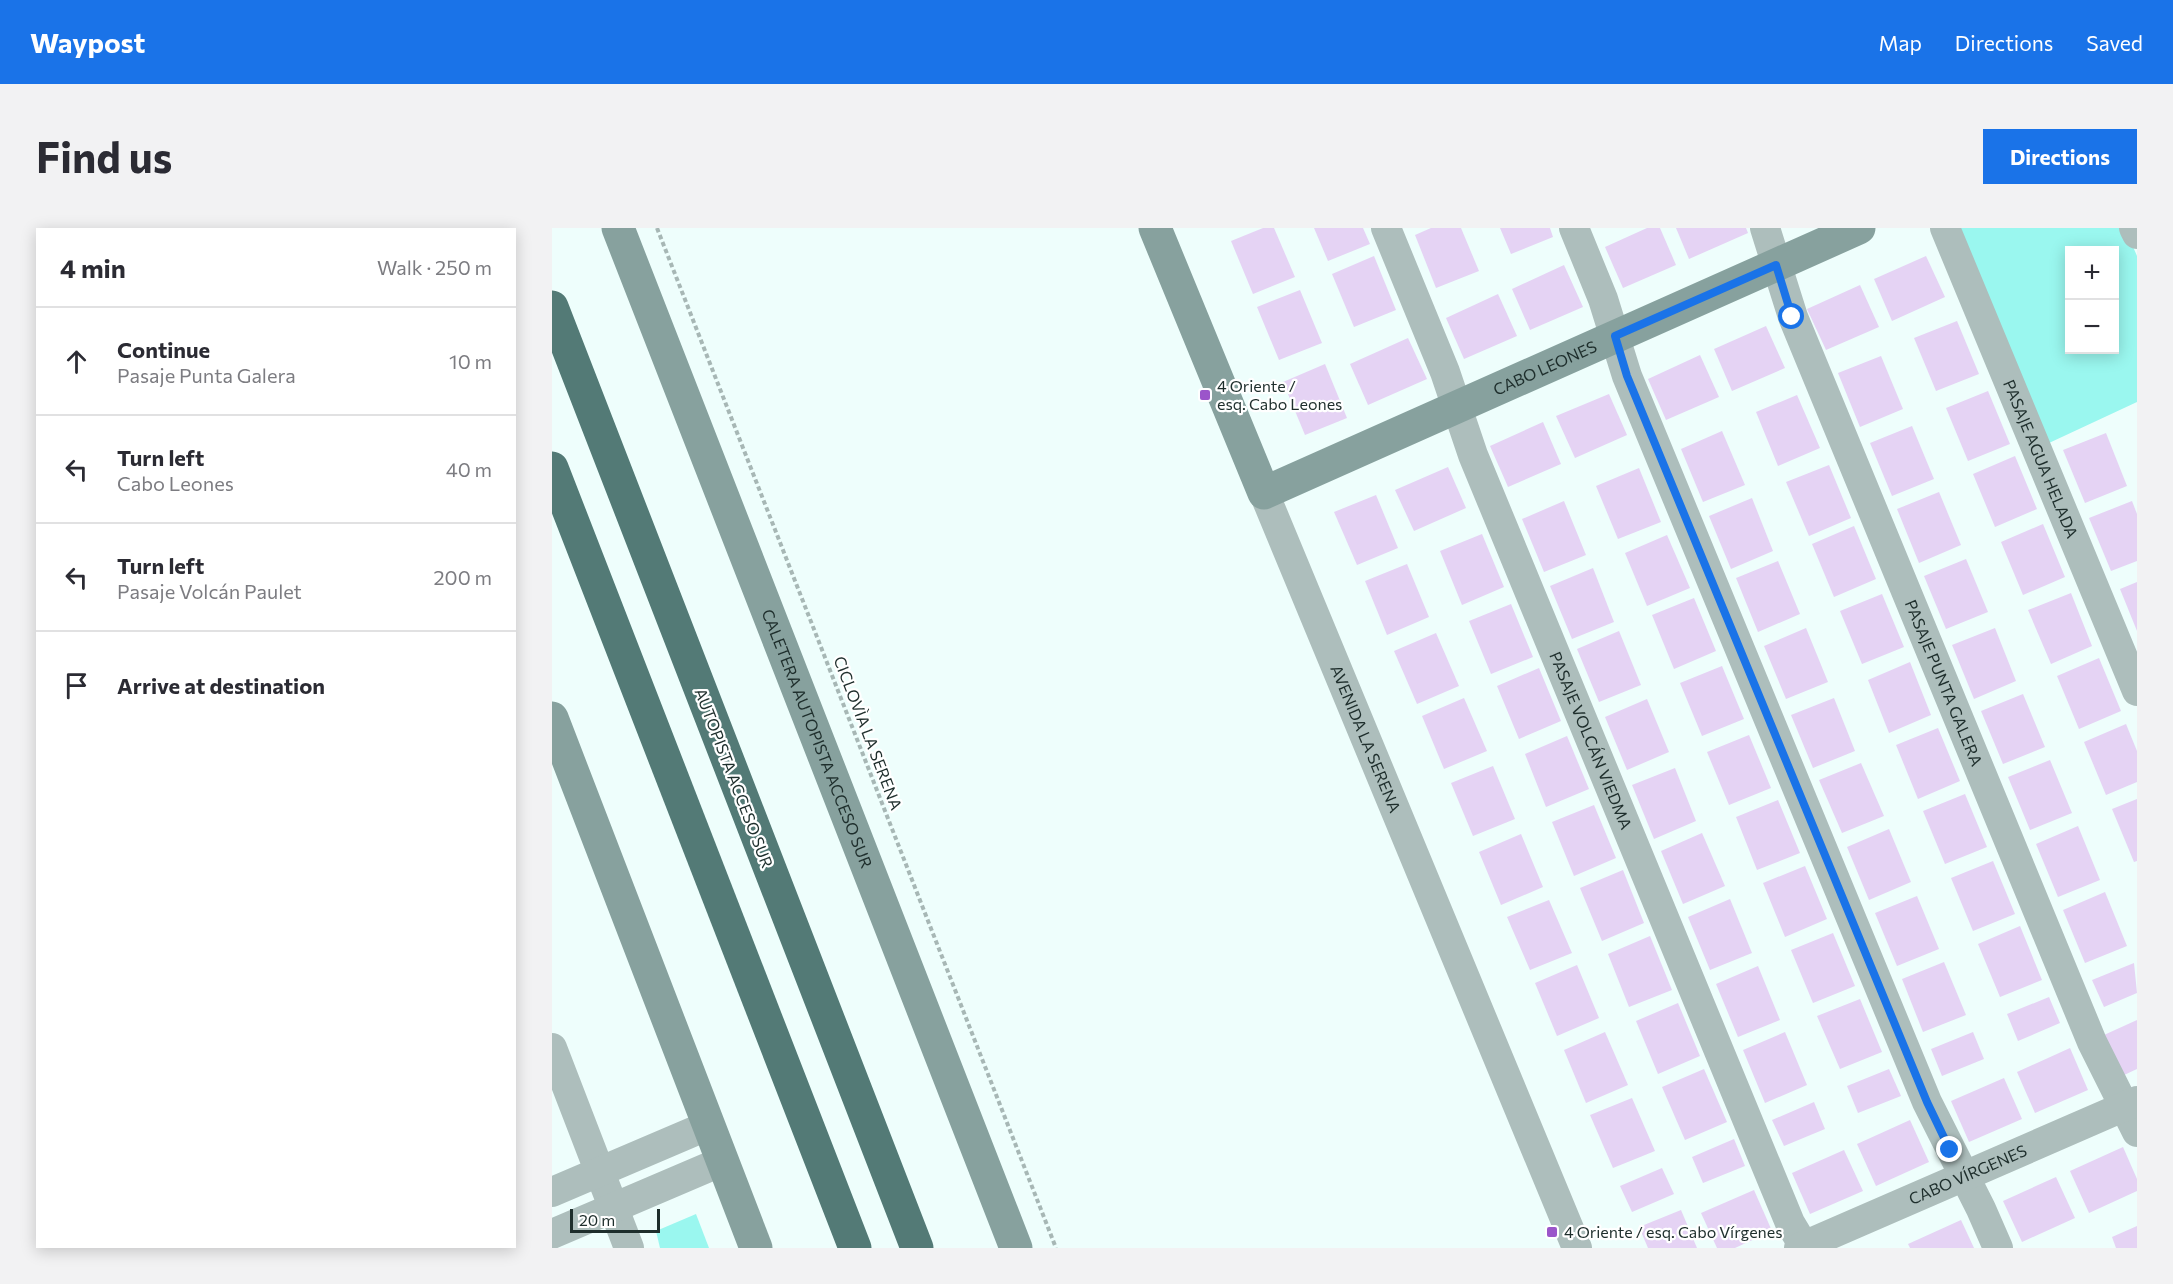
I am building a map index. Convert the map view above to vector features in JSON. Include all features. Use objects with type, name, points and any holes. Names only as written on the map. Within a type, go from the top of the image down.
[{"type":"highway","name":"AUTOPISTA ACCESO SUR","points":[[552,307],[917,1248]]},
{"type":"highway","points":[[552,468],[855,1248]]},
{"type":"main road","name":"CALETERA AUTOPISTA ACCESO SUR","points":[[618,228],[1016,1248]]},
{"type":"main road","name":"AVENIDA LA SERENA","points":[[1155,228],[1264,493]]},
{"type":"main road","name":"CABO LEONES","points":[[1264,493],[1859,228]]},
{"type":"main road","points":[[552,718],[756,1248]]},
{"type":"street","name":"PASAJE VOLCÁN VIEDMA","points":[[1386,228],[1445,372],[1478,466],[1785,1213],[1802,1247]]},
{"type":"street","points":[[1574,228],[1603,299],[1627,376],[1927,1102],[1998,1248]]},
{"type":"street","name":"PASAJE PUNTA GALERA","points":[[1765,228],[1792,317],[2092,1042],[2133,1113]]},
{"type":"street","name":"PASAJE AGUA HELADA","points":[[1946,228],[2137,691]]},
{"type":"street","points":[[2134,228],[2137,234]]},
{"type":"street","name":"AVENIDA LA SERENA","points":[[1264,493],[1577,1248]]},
{"type":"street","points":[[552,1048],[629,1248]]},
{"type":"street","name":"CABO VÍRGENES","points":[[1802,1247],[1964,1176],[2133,1113]]},
{"type":"street","points":[[552,1192],[708,1125]]},
{"type":"street","points":[[552,1234],[723,1161]]},
{"type":"path","name":"CICLOVÌA LA SERENA","points":[[657,228],[1056,1248]]},
{"type":"shaded area","points":[[1959,228],[2125,228],[2137,256],[2137,402],[2049,443]]},
{"type":"shaded area","points":[[696,1214],[709,1248],[660,1248],[656,1231]]},
{"type":"building","points":[[1263,228],[1274,228],[1295,277],[1253,294],[1231,241]]},
{"type":"building","points":[[1314,228],[1363,228],[1370,244],[1328,261]]},
{"type":"building","points":[[1431,228],[1461,228],[1479,271],[1436,288],[1415,235]]},
{"type":"building","points":[[1500,228],[1550,228],[1553,237],[1511,254]]},
{"type":"building","points":[[1647,228],[1660,228],[1676,265],[1623,288],[1605,247]]},
{"type":"building","points":[[1676,228],[1746,228],[1748,233],[1689,259]]},
{"type":"building","points":[[1374,256],[1396,310],[1354,327],[1332,274]]},
{"type":"building","points":[[1926,256],[1945,297],[1892,321],[1874,279]]},
{"type":"building","points":[[1564,265],[1583,307],[1530,330],[1512,289]]},
{"type":"building","points":[[1860,285],[1879,327],[1826,350],[1807,309]]},
{"type":"building","points":[[1300,290],[1322,343],[1279,360],[1257,307]]},
{"type":"building","points":[[1498,294],[1517,336],[1464,359],[1446,318]]},
{"type":"building","points":[[1957,321],[1979,374],[1936,391],[1914,338]]},
{"type":"building","points":[[1766,326],[1785,368],[1732,391],[1714,349]]},
{"type":"building","points":[[1408,338],[1427,379],[1368,405],[1350,364]]},
{"type":"building","points":[[1700,355],[1719,397],[1666,420],[1648,379]]},
{"type":"building","points":[[1881,356],[1903,409],[1860,427],[1838,373]]},
{"type":"building","points":[[1325,364],[1347,418],[1305,435],[1283,382]]},
{"type":"building","points":[[1988,391],[2010,444],[1968,461],[1946,408]]},
{"type":"building","points":[[1609,394],[1627,435],[1575,458],[1556,416]]},
{"type":"building","points":[[1797,395],[1820,448],[1778,466],[1756,412]]},
{"type":"building","points":[[1543,422],[1561,464],[1508,487],[1490,446]]},
{"type":"building","points":[[1912,426],[1934,479],[1892,496],[1870,443]]},
{"type":"building","points":[[1722,431],[1745,485],[1703,502],[1681,449]]},
{"type":"building","points":[[2106,433],[2127,486],[2085,503],[2063,450]]},
{"type":"building","points":[[2015,456],[2037,509],[1995,527],[1973,474]]},
{"type":"building","points":[[1829,465],[1851,518],[1809,536],[1786,482]]},
{"type":"building","points":[[1448,467],[1466,508],[1414,531],[1395,490]]},
{"type":"building","points":[[1639,468],[1661,522],[1618,539],[1596,486]]},
{"type":"building","points":[[1939,492],[1961,545],[1919,563],[1897,509]]},
{"type":"building","points":[[1376,495],[1398,548],[1357,565],[1334,512]]},
{"type":"building","points":[[1752,498],[1773,551],[1731,569],[1709,516]]},
{"type":"building","points":[[1564,501],[1586,555],[1544,572],[1522,519]]},
{"type":"building","points":[[2132,501],[2137,514],[2137,561],[2111,571],[2089,518]]},
{"type":"building","points":[[2043,524],[2065,577],[2023,595],[2001,542]]},
{"type":"building","points":[[1854,526],[1876,579],[1834,597],[1812,544]]},
{"type":"building","points":[[1482,534],[1504,587],[1462,605],[1440,551]]},
{"type":"building","points":[[1667,535],[1690,588],[1647,606],[1625,553]]},
{"type":"building","points":[[1966,559],[1988,612],[1946,629],[1924,576]]},
{"type":"building","points":[[1778,561],[1800,614],[1758,632],[1736,578]]},
{"type":"building","points":[[1407,564],[1429,617],[1387,635],[1365,581]]},
{"type":"building","points":[[1593,568],[1614,622],[1572,639],[1550,586]]},
{"type":"building","points":[[2137,582],[2137,631],[2120,589]]},
{"type":"building","points":[[2071,593],[2092,646],[2051,664],[2028,610]]},
{"type":"building","points":[[1882,594],[1904,647],[1862,664],[1840,611]]},
{"type":"building","points":[[1694,598],[1716,651],[1674,669],[1652,615]]},
{"type":"building","points":[[1511,604],[1533,657],[1491,674],[1469,621]]},
{"type":"building","points":[[1806,628],[1828,682],[1786,699],[1764,646]]},
{"type":"building","points":[[1995,628],[2016,681],[1974,699],[1952,645]]},
{"type":"building","points":[[1619,631],[1641,685],[1599,702],[1577,649]]},
{"type":"building","points":[[1436,633],[1459,686],[1417,704],[1394,651]]},
{"type":"building","points":[[2099,658],[2121,711],[2079,729],[2057,676]]},
{"type":"building","points":[[1910,662],[1931,715],[1889,733],[1868,680]]},
{"type":"building","points":[[1722,666],[1744,719],[1702,736],[1680,683]]},
{"type":"building","points":[[1539,668],[1561,721],[1519,739],[1497,686]]},
{"type":"building","points":[[2023,694],[2045,747],[2003,764],[1981,711]]},
{"type":"building","points":[[1464,698],[1487,751],[1444,769],[1422,716]]},
{"type":"building","points":[[1834,698],[1855,751],[1813,768],[1791,715]]},
{"type":"building","points":[[1647,699],[1669,752],[1627,770],[1605,717]]},
{"type":"building","points":[[2126,724],[2137,751],[2137,782],[2106,795],[2084,742]]},
{"type":"building","points":[[1938,728],[1960,781],[1918,799],[1896,745]]},
{"type":"building","points":[[1749,735],[1771,788],[1729,805],[1707,752]]},
{"type":"building","points":[[1567,736],[1589,789],[1546,807],[1525,754]]},
{"type":"building","points":[[2050,760],[2072,813],[2030,830],[2008,777]]},
{"type":"building","points":[[1861,763],[1884,816],[1842,833],[1819,780]]},
{"type":"building","points":[[1493,766],[1515,819],[1473,836],[1451,783]]},
{"type":"building","points":[[1675,768],[1696,821],[1654,839],[1632,785]]},
{"type":"building","points":[[1965,794],[1987,847],[1945,864],[1923,811]]},
{"type":"building","points":[[2137,799],[2137,861],[2134,862],[2112,809]]},
{"type":"building","points":[[1778,800],[1800,853],[1757,870],[1736,817]]},
{"type":"building","points":[[1594,805],[1616,858],[1574,876],[1552,822]]},
{"type":"building","points":[[2078,826],[2100,880],[2058,897],[2036,844]]},
{"type":"building","points":[[1889,829],[1911,882],[1869,900],[1847,847]]},
{"type":"building","points":[[1702,833],[1725,886],[1683,904],[1661,851]]},
{"type":"building","points":[[1521,834],[1543,887],[1501,905],[1479,852]]},
{"type":"building","points":[[1993,861],[2015,914],[1973,931],[1951,878]]},
{"type":"building","points":[[1805,866],[1827,919],[1785,937],[1763,883]]},
{"type":"building","points":[[1623,870],[1644,923],[1602,941],[1580,888]]},
{"type":"building","points":[[2105,892],[2127,946],[2085,963],[2063,910]]},
{"type":"building","points":[[1917,896],[1939,949],[1897,966],[1875,913]]},
{"type":"building","points":[[1730,899],[1752,953],[1710,970],[1688,917]]},
{"type":"building","points":[[1549,900],[1572,953],[1530,970],[1507,917]]},
{"type":"building","points":[[2020,926],[2042,980],[2000,997],[1978,944]]},
{"type":"building","points":[[1833,933],[1855,986],[1813,1003],[1791,950]]},
{"type":"building","points":[[1650,936],[1672,990],[1629,1007],[1608,954]]},
{"type":"building","points":[[1944,962],[1966,1015],[1923,1032],[1902,979]]},
{"type":"building","points":[[2134,963],[2137,993],[2104,1007],[2092,980]]},
{"type":"building","points":[[1577,965],[1599,1018],[1557,1036],[1535,983]]},
{"type":"building","points":[[1758,966],[1780,1020],[1738,1037],[1716,984]]},
{"type":"building","points":[[2049,997],[2060,1023],[2018,1041],[2007,1014]]},
{"type":"building","points":[[1860,999],[1882,1052],[1840,1069],[1817,1016]]},
{"type":"building","points":[[1678,1003],[1700,1056],[1658,1074],[1636,1021]]},
{"type":"building","points":[[2137,1020],[2137,1069],[2122,1076],[2104,1035]]},
{"type":"building","points":[[1605,1032],[1628,1085],[1586,1103],[1564,1050]]},
{"type":"building","points":[[1785,1032],[1807,1085],[1765,1103],[1743,1050]]},
{"type":"building","points":[[1973,1032],[1984,1059],[1942,1076],[1931,1049]]},
{"type":"building","points":[[2070,1048],[2088,1090],[2035,1113],[2017,1072]]},
{"type":"building","points":[[1704,1069],[1727,1122],[1685,1140],[1662,1087]]},
{"type":"building","points":[[1889,1069],[1901,1096],[1858,1113],[1847,1086]]},
{"type":"building","points":[[2004,1078],[2022,1119],[1969,1142],[1951,1101]]},
{"type":"building","points":[[1632,1098],[1655,1151],[1613,1168],[1590,1115]]},
{"type":"building","points":[[1814,1102],[1825,1129],[1784,1146],[1772,1120]]},
{"type":"building","points":[[1910,1120],[1929,1162],[1876,1186],[1857,1144]]},
{"type":"building","points":[[1734,1139],[1745,1166],[1703,1183],[1692,1157]]},
{"type":"building","points":[[2123,1147],[2137,1179],[2137,1191],[2089,1213],[2070,1171]]},
{"type":"building","points":[[1844,1150],[1863,1191],[1810,1214],[1792,1173]]},
{"type":"building","points":[[1662,1168],[1674,1194],[1632,1212],[1620,1186]]},
{"type":"building","points":[[2056,1177],[2075,1218],[2022,1242],[2003,1201]]},
{"type":"building","points":[[1754,1190],[1772,1231],[1735,1248],[1717,1248],[1701,1213]]},
{"type":"building","points":[[1681,1210],[1697,1248],[1648,1248],[1639,1227]]},
{"type":"building","points":[[1961,1220],[1974,1248],[1910,1248],[1908,1244]]},
{"type":"building","points":[[2137,1226],[2137,1248],[2116,1248],[2112,1237]]},
{"type":"place","name":"4 Oriente / esq. Cabo Leones","points":[[1205,395]]},
{"type":"place","name":"4 Oriente / esq. Cabo Vírgenes","points":[[1552,1232]]},
{"type":"route","points":[[1792,317],[1776,265],[1615,336],[1627,376],[1927,1102],[1950,1150]]}]
